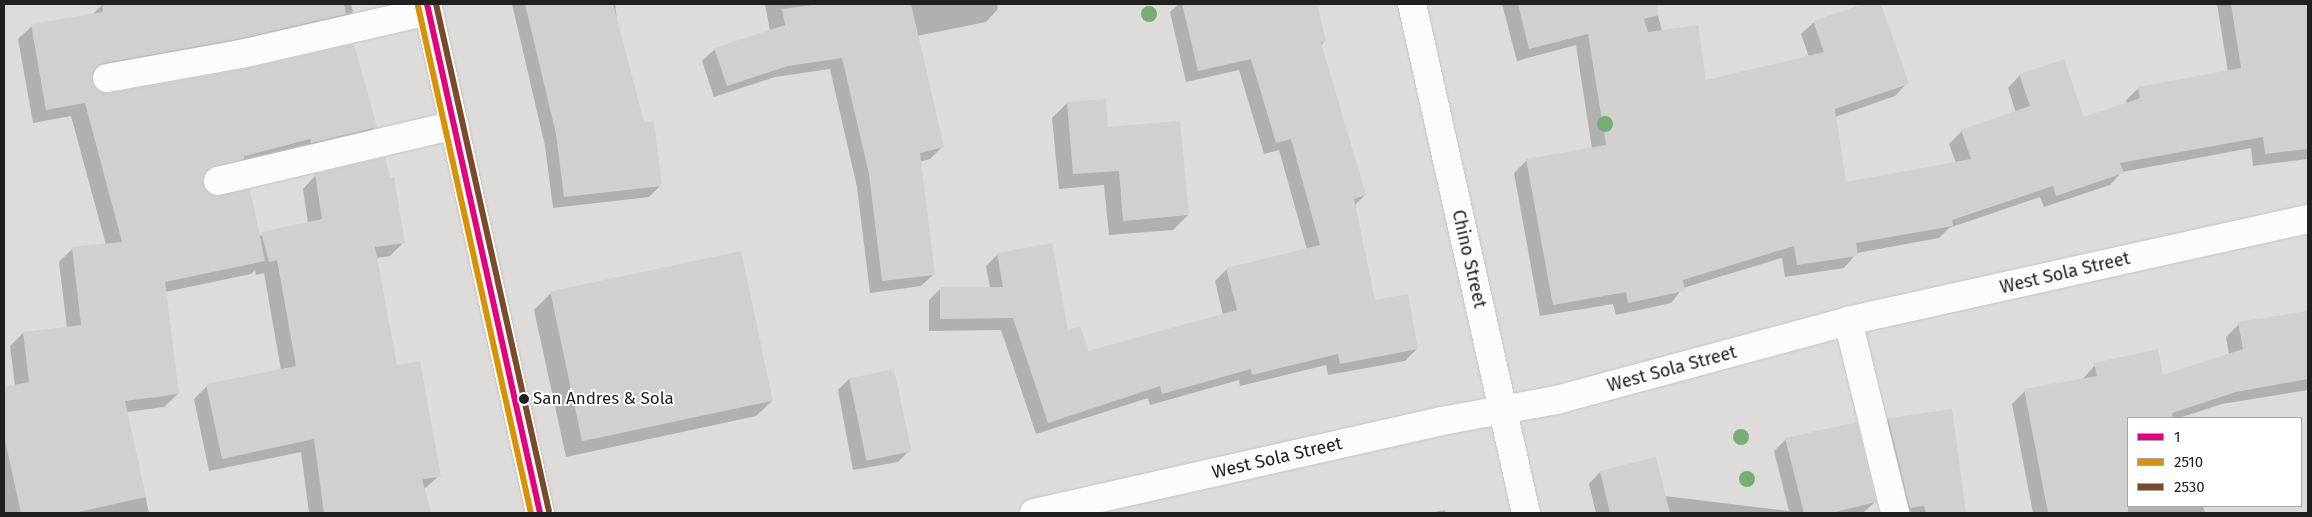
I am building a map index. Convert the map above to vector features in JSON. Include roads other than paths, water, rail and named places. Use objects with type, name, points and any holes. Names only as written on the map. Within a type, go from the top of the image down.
[{"type":"street","name":"Chino Street","points":[[1412,4],[1526,513]]},
{"type":"street","points":[[107,78],[242,54],[428,7],[540,513]]},
{"type":"street","points":[[218,181],[454,125]]},
{"type":"street","name":"West Sola Street","points":[[1034,513],[1571,396],[1848,321],[2308,219]]},
{"type":"street","points":[[1848,321],[1894,513]]},
{"type":"place","name":"San Andres & Sola","points":[[524,399]]}]
